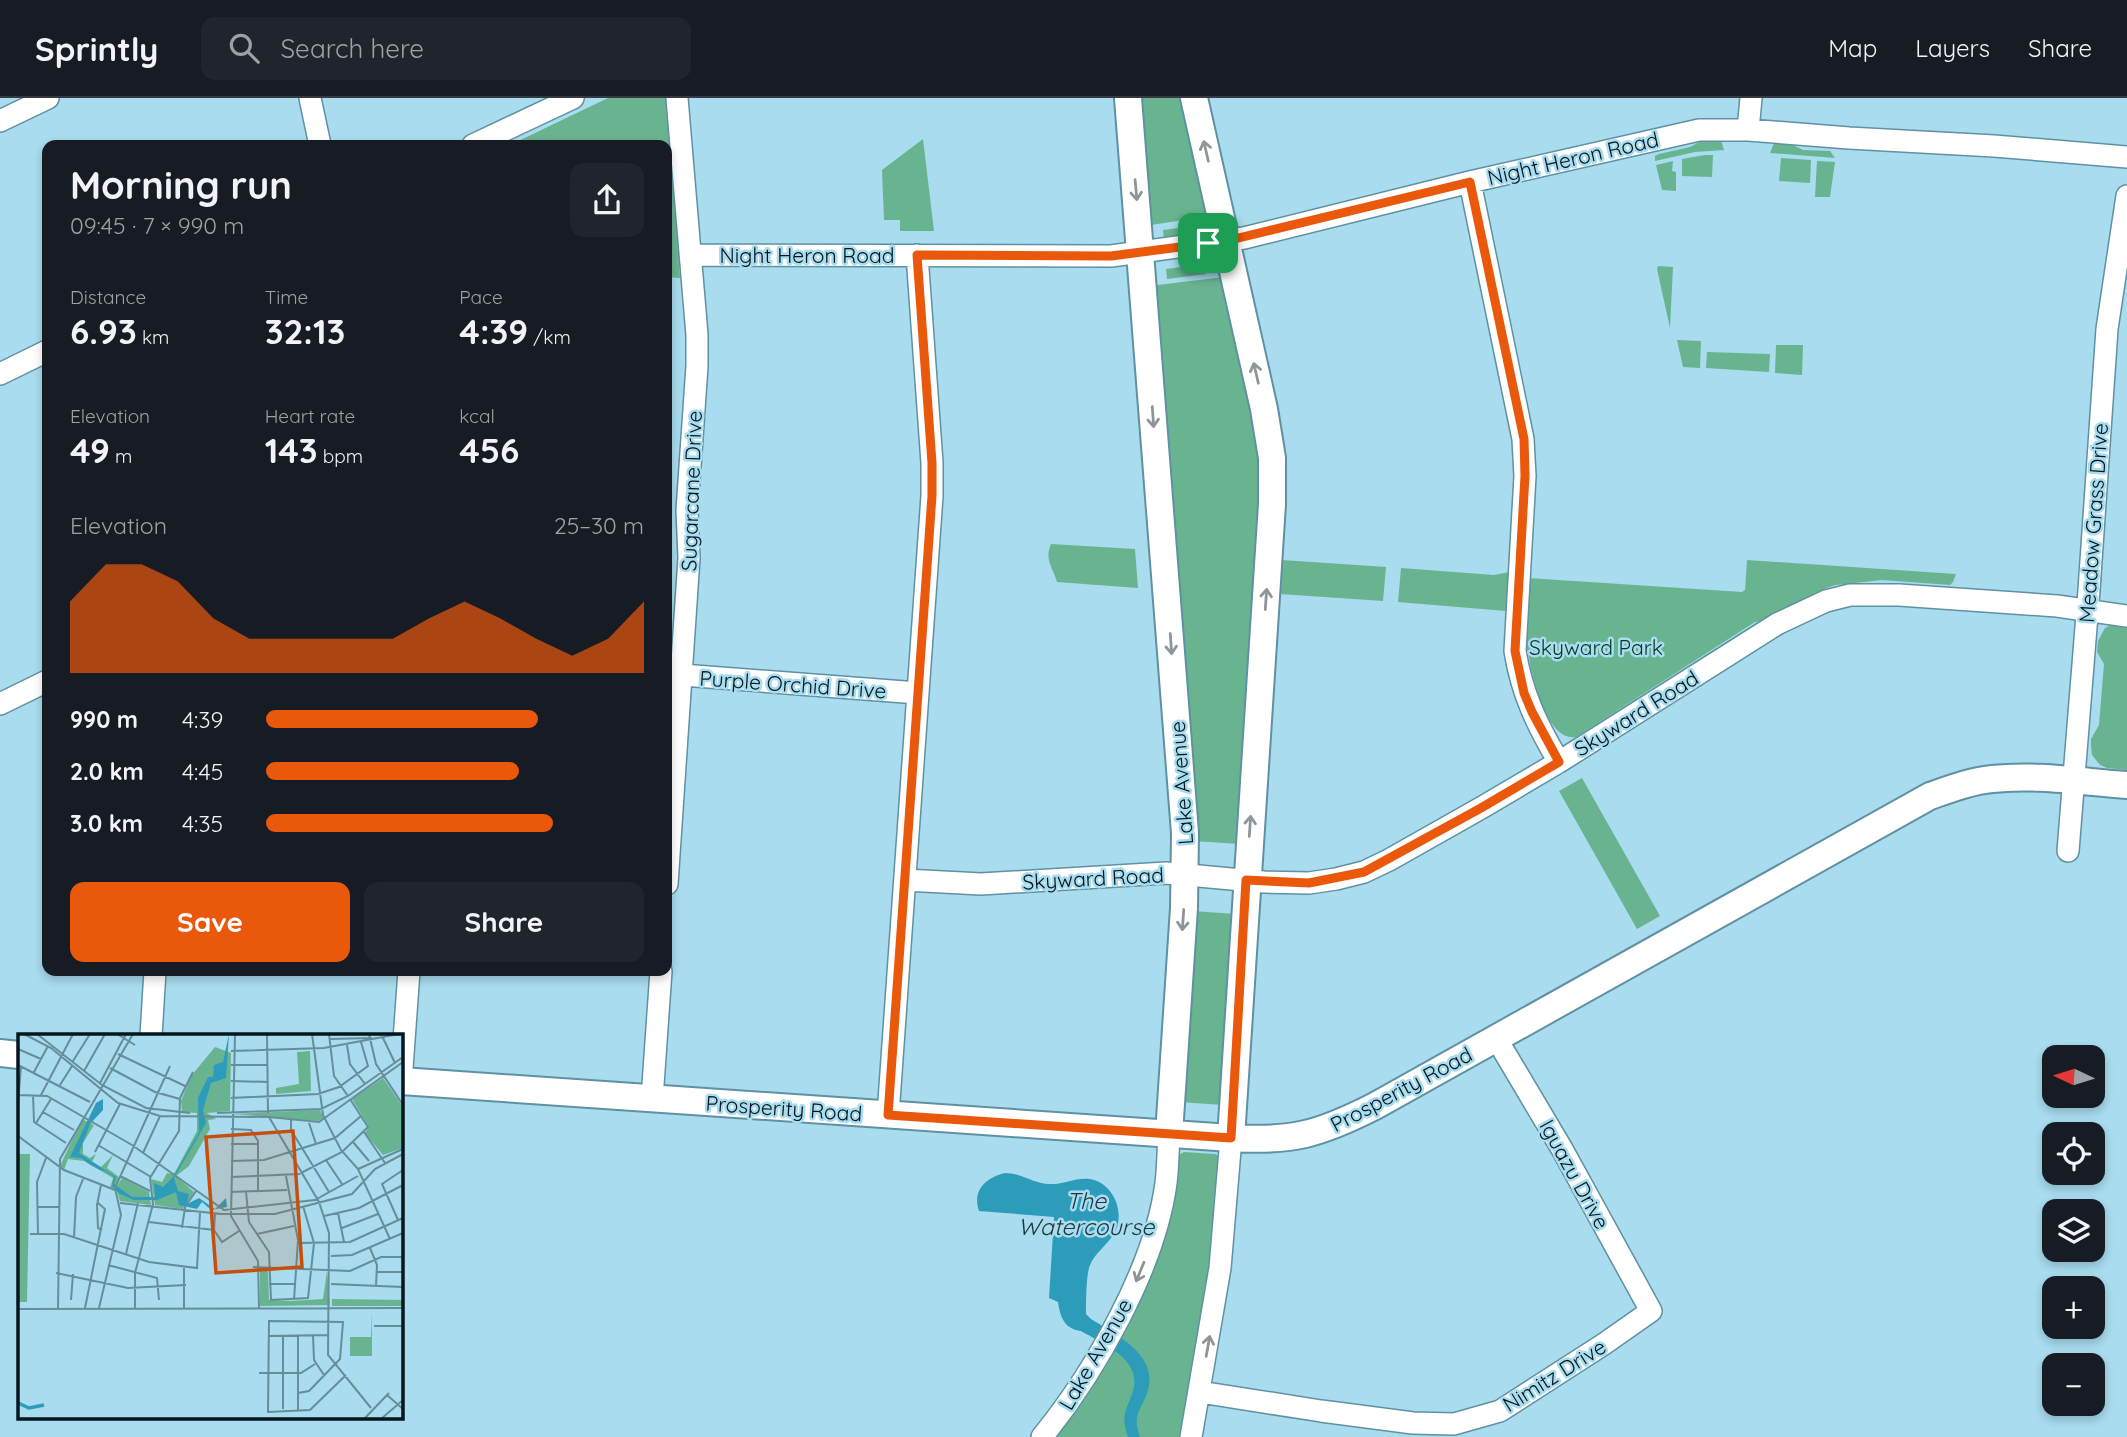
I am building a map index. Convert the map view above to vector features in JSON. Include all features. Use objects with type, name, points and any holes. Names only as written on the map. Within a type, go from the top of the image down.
[{"type":"street","points":[[0,121],[48,98]]},
{"type":"street","points":[[310,98],[319,140]]},
{"type":"street","points":[[485,140],[573,98]]},
{"type":"street","name":"Sugarcane Drive","points":[[672,735],[674,675],[690,550],[687,509],[697,366],[677,98]]},
{"type":"street","name":"Lake Avenue","points":[[1042,1437],[1072,1397],[1122,1310],[1141,1270],[1159,1217],[1166,1183],[1185,875],[1185,833],[1128,98]]},
{"type":"street","points":[[1191,1437],[1220,1268],[1231,1138],[1272,503],[1272,458],[1264,409],[1195,98]]},
{"type":"street","points":[[1748,131],[1751,98]]},
{"type":"street","name":"Night Heron Road","points":[[690,255],[1111,256],[1226,241],[1699,130],[1994,146],[2127,157]]},
{"type":"street","points":[[1470,182],[1524,439],[1525,476],[1515,651],[1524,693],[1559,762]]},
{"type":"street","name":"Meadow Grass Drive","points":[[2068,851],[2107,329],[2127,196]]},
{"type":"street","points":[[888,1115],[932,479],[917,255]]},
{"type":"street","points":[[0,374],[42,353]]},
{"type":"street","name":"Skyward Road","points":[[905,880],[981,884],[1155,873],[1309,883],[1364,872],[1559,762],[1777,624],[1826,601],[1850,595],[1899,594],[2057,606],[2127,616]]},
{"type":"street","name":"Purple Orchid Drive","points":[[674,675],[918,693]]},
{"type":"street","points":[[0,704],[42,683]]},
{"type":"street","name":"Prosperity Road","points":[[402,1082],[1231,1138],[1298,1137],[1337,1125],[1375,1106],[1930,796],[1993,779],[2127,785]]},
{"type":"street","points":[[151,1034],[155,976]]},
{"type":"street","points":[[402,1068],[409,976]]},
{"type":"street","points":[[652,1099],[661,976]]},
{"type":"street","name":"Iguazu Drive","points":[[1496,1038],[1562,1149],[1651,1311]]},
{"type":"street","points":[[0,1054],[18,1055]]},
{"type":"street","name":"Nimitz Drive","points":[[1199,1392],[1455,1430],[1500,1411],[1651,1311]]},
{"type":"green space","points":[[608,98],[670,98],[667,110],[669,140],[520,140]]},
{"type":"green space","points":[[1134,98],[1186,98],[1211,216],[1144,226]]},
{"type":"green space","points":[[923,139],[934,231],[900,231],[900,220],[884,220],[882,170]]},
{"type":"green space","points":[[1703,140],[1721,140],[1724,150],[1695,152],[1655,161],[1655,156],[1659,154],[1690,147]]},
{"type":"green space","points":[[1774,143],[1793,145],[1803,150],[1830,151],[1835,158],[1770,153]]},
{"type":"green space","points":[[1713,155],[1712,177],[1682,176],[1682,159]]},
{"type":"green space","points":[[1781,158],[1811,160],[1810,183],[1779,181]]},
{"type":"green space","points":[[1673,161],[1676,191],[1662,190],[1656,165]]},
{"type":"green space","points":[[1817,161],[1835,162],[1830,197],[1815,197]]},
{"type":"green space","points":[[672,175],[680,278],[672,277]]},
{"type":"green space","points":[[1196,226],[1199,236],[1164,240],[1163,230]]},
{"type":"green space","points":[[1204,264],[1206,274],[1167,279],[1166,269]]},
{"type":"green space","points":[[1658,266],[1673,267],[1670,328],[1657,269]]},
{"type":"green space","points":[[1224,277],[1258,434],[1263,475],[1240,844],[1193,841],[1149,286]]},
{"type":"green space","points":[[1677,340],[1701,341],[1700,368],[1683,367]]},
{"type":"green space","points":[[1776,345],[1803,345],[1802,375],[1775,373]]},
{"type":"green space","points":[[1707,352],[1770,354],[1769,372],[1706,368]]},
{"type":"green space","points":[[1051,544],[1135,549],[1138,588],[1057,582],[1049,559]]},
{"type":"green space","points":[[1282,560],[1386,567],[1383,601],[1280,594]]},
{"type":"green space","name":"Skyward Park","points":[[1747,560],[1956,574],[1950,585],[1882,580],[1826,588],[1768,620],[1755,622],[1576,737],[1559,732],[1546,714],[1537,691],[1525,645],[1528,578],[1742,592],[1745,590]]},
{"type":"green space","points":[[1401,568],[1494,575],[1510,572],[1506,611],[1398,602]]},
{"type":"green space","points":[[2113,624],[2127,625],[2127,770],[2100,765],[2092,755],[2091,746],[2091,739],[2099,725],[2104,664],[2097,652],[2098,641],[2105,628]]},
{"type":"green space","points":[[1582,778],[1660,916],[1637,929],[1559,791]]},
{"type":"green space","points":[[1192,911],[1236,914],[1223,1105],[1179,1102]]},
{"type":"green space","points":[[1184,1152],[1215,1154],[1221,1157],[1216,1247],[1184,1437],[1051,1437],[1155,1263],[1171,1214],[1177,1156]]},
{"type":"water","name":"The Watercourse","points":[[1005,1173],[1046,1184],[1090,1179],[1112,1193],[1119,1218],[1110,1239],[1090,1265],[1086,1314],[1135,1349],[1148,1369],[1146,1396],[1137,1420],[1140,1437],[1128,1437],[1125,1424],[1134,1382],[1133,1372],[1120,1355],[1067,1325],[1058,1302],[1049,1298],[1054,1217],[979,1211],[977,1197],[982,1186]]},
{"type":"route","points":[[1470,182],[1524,439],[1525,476],[1515,651],[1524,693],[1559,762],[1390,860],[1364,872],[1309,883],[1246,880],[1231,1138],[888,1115],[932,496],[917,255],[1111,256],[1208,243],[1255,235],[1470,182]]}]
